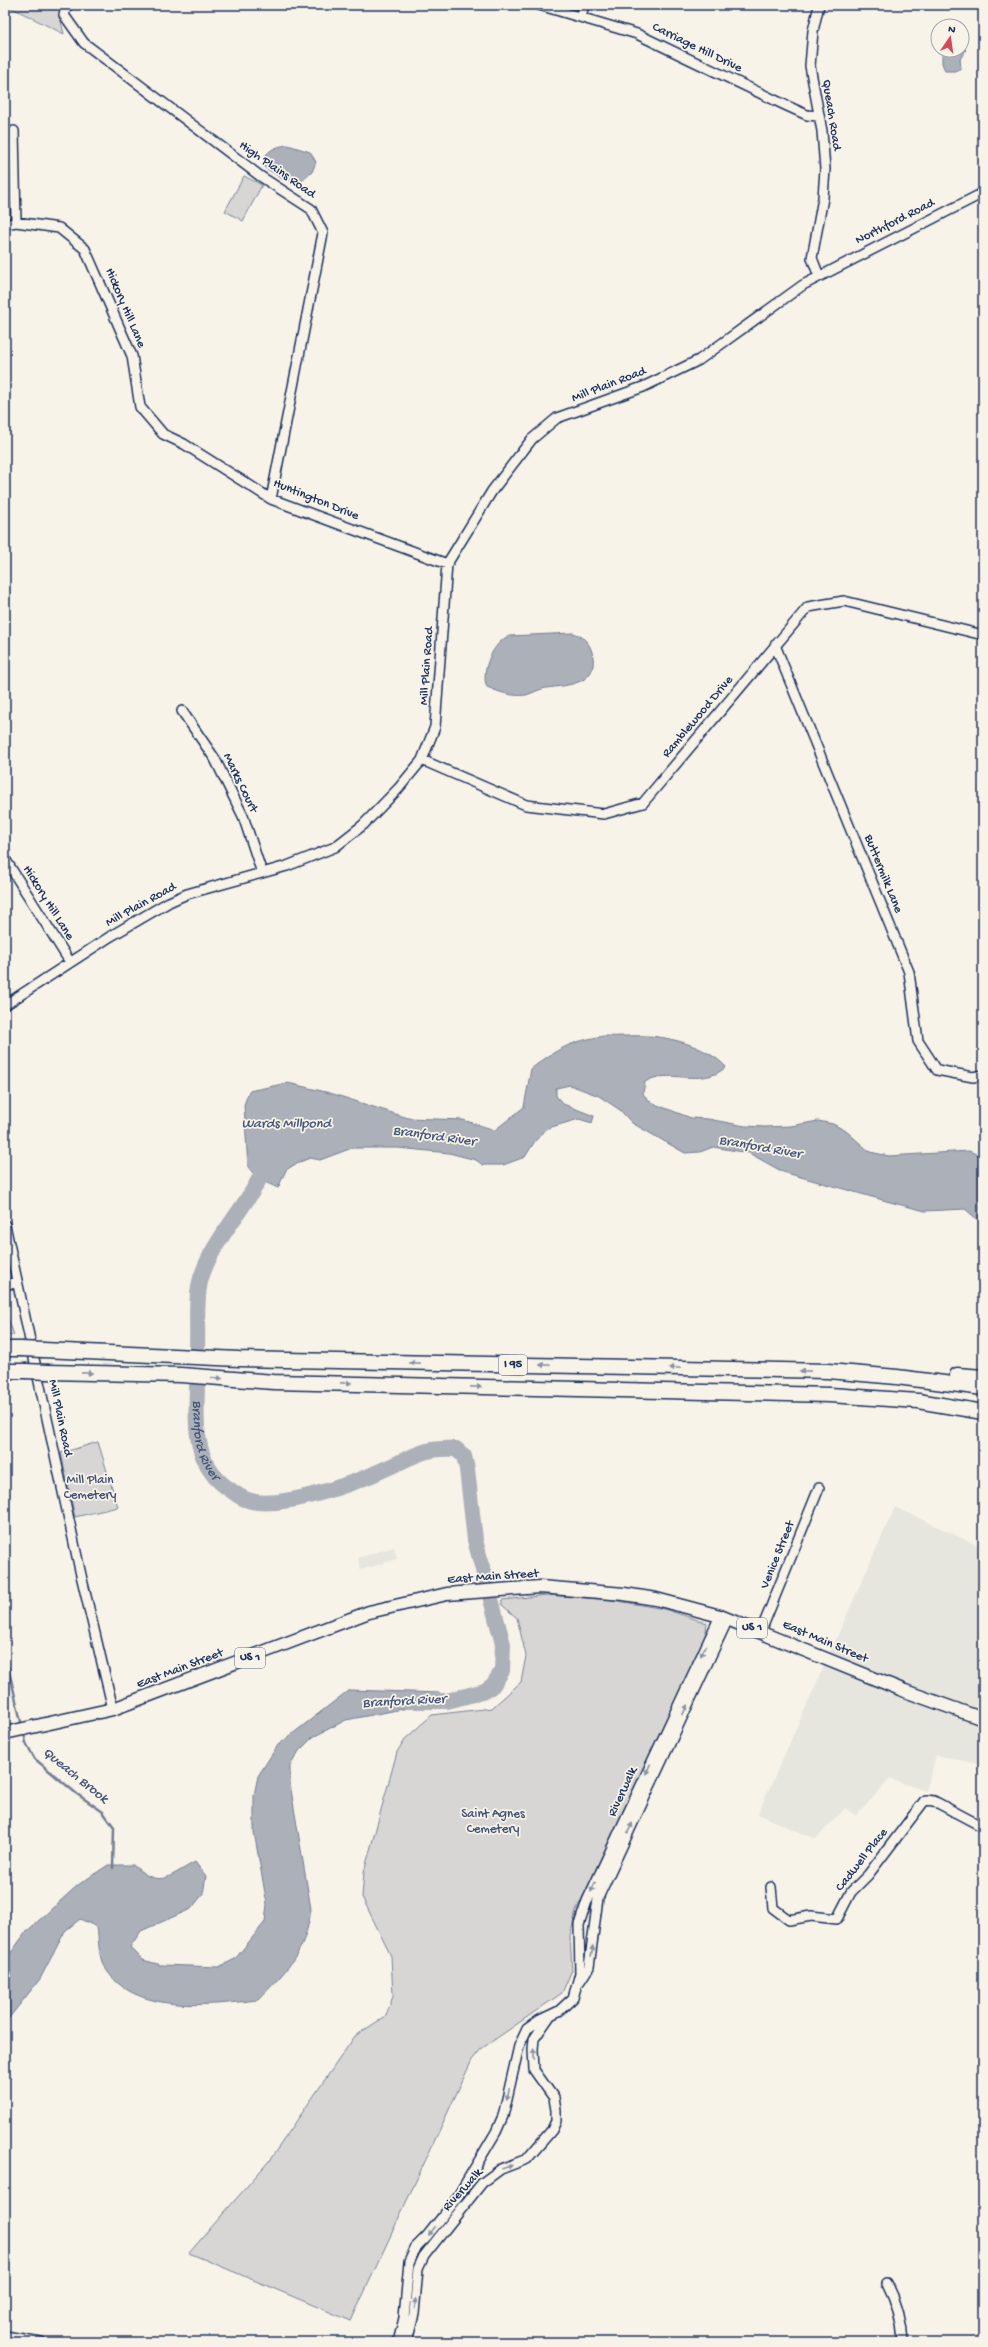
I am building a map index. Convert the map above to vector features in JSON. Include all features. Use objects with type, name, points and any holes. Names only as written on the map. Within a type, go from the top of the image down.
[{"type":"highway","name":"I 95","points":[[5,1349],[239,1359],[828,1371],[898,1377],[983,1388]]},
{"type":"highway","name":"I 95","points":[[5,1371],[181,1375],[274,1382],[830,1395],[918,1401],[983,1412]]},
{"type":"highway","points":[[828,1371],[913,1372],[983,1377]]},
{"type":"main road","name":"East Main Street","points":[[17,1730],[113,1709],[152,1696],[351,1617],[399,1604],[472,1591],[509,1588],[571,1588],[608,1592],[656,1600],[724,1618],[761,1631],[903,1690],[983,1719]]},
{"type":"street","name":"High Plains Road","points":[[67,5],[64,15],[67,22],[84,43],[260,176],[312,209],[323,233],[272,499]]},
{"type":"street","name":"Carriage Hill Drive","points":[[539,5],[637,34],[669,47],[807,115],[818,116]]},
{"type":"street","points":[[581,17],[584,5]]},
{"type":"street","name":"Queach Road","points":[[819,5],[813,31],[810,66],[818,116],[822,131],[825,180],[812,258],[819,276]]},
{"type":"street","points":[[14,131],[16,222]]},
{"type":"street","name":"Northford Road","points":[[819,276],[983,193]]},
{"type":"street","name":"Hickory Hill Lane","points":[[5,224],[16,222],[59,228],[85,249],[132,356],[140,407],[163,434],[184,444]]},
{"type":"street","name":"Mill Plain Road","points":[[5,1005],[70,962],[169,902],[187,894],[262,873],[317,855],[345,841],[398,789],[422,760],[435,727],[447,564],[492,491],[532,439],[557,418],[643,388],[699,360],[803,285],[819,276]]},
{"type":"street","name":"Huntington Drive","points":[[184,444],[272,499],[447,564]]},
{"type":"street","name":"Ramblewood Drive","points":[[422,760],[526,805],[604,814],[643,803],[808,607],[844,601],[983,635]]},
{"type":"street","name":"Buttermilk Lane","points":[[775,645],[909,972],[918,1041],[937,1070],[973,1077],[983,1075]]},
{"type":"street","name":"Marks Court","points":[[182,711],[215,759],[243,816],[262,873]]},
{"type":"street","name":"Hickory Hill Lane","points":[[5,859],[70,962]]},
{"type":"street","name":"Mill Plain Road","points":[[5,1225],[80,1574],[113,1709]]},
{"type":"street","points":[[5,1284],[17,1283]]},
{"type":"street","name":"Venice Street","points":[[761,1631],[819,1488]]},
{"type":"street","name":"Riverwalk","points":[[398,2342],[404,2318],[409,2262],[416,2247],[428,2236],[455,2201],[496,2132],[503,2116],[519,2046],[527,2029],[559,2011],[573,1998],[580,1973],[580,1925],[587,1901],[724,1618]]},
{"type":"street","name":"Riverwalk","points":[[577,1986],[589,1967],[598,1898],[724,1618]]},
{"type":"street","name":"Cadwell Place","points":[[770,1887],[773,1908],[789,1920],[811,1916],[837,1919],[851,1892],[868,1875],[925,1800],[934,1801],[983,1827]]},
{"type":"street","name":"Riverwalk","points":[[407,2342],[414,2314],[418,2269],[424,2256],[482,2183],[501,2169],[527,2159],[552,2130],[556,2122],[554,2098],[534,2070],[534,2039],[550,2015]]},
{"type":"street","points":[[887,2283],[895,2298],[902,2327],[903,2342]]},
{"type":"street","points":[[5,2336],[41,2342]]},
{"type":"shaded area","points":[[895,1507],[983,1548],[983,1765],[936,1755],[926,1791],[890,1779],[856,1816],[845,1808],[816,1839],[758,1814]]},
{"type":"shaded area","points":[[394,1547],[397,1559],[361,1570],[358,1558]]},
{"type":"green space","points":[[6,5],[62,5],[60,17],[64,34]]},
{"type":"green space","points":[[244,176],[262,185],[243,221],[225,211]]},
{"type":"green space","points":[[5,1310],[14,1335],[5,1335]]},
{"type":"green space","name":"Mill Plain Cemetery","points":[[98,1442],[118,1507],[75,1517],[61,1453]]},
{"type":"green space","name":"Saint Agnes Cemetery","points":[[547,1595],[612,1600],[664,1609],[707,1623],[705,1637],[576,1911],[570,1936],[572,1970],[562,1993],[481,2049],[472,2060],[351,2321],[189,2253],[269,2161],[355,2036],[386,2016],[393,1996],[391,1956],[362,1897],[364,1872],[397,1752],[405,1739],[432,1715],[492,1708],[521,1682],[526,1656],[517,1618],[502,1605],[502,1600]]},
{"type":"water","points":[[942,58],[961,58],[961,68],[955,71],[945,71]]},
{"type":"water","points":[[288,145],[310,152],[316,162],[312,172],[301,182],[284,180],[264,167],[265,157],[270,151],[274,148]]},
{"type":"water","points":[[573,633],[579,635],[585,640],[592,652],[592,671],[581,681],[564,686],[543,689],[526,695],[506,694],[487,687],[485,674],[489,658],[503,639],[509,636]]},
{"type":"water","name":"Wards Millpond","points":[[604,1036],[647,1036],[679,1041],[700,1049],[719,1060],[726,1067],[717,1073],[706,1077],[664,1076],[645,1082],[643,1094],[652,1103],[691,1118],[708,1119],[745,1126],[765,1127],[791,1126],[818,1121],[833,1124],[846,1131],[870,1152],[889,1156],[969,1151],[983,1157],[983,1224],[965,1209],[925,1211],[890,1202],[783,1172],[749,1153],[713,1147],[700,1152],[685,1153],[632,1123],[620,1110],[599,1096],[570,1085],[556,1088],[556,1096],[563,1104],[594,1116],[592,1123],[579,1119],[548,1128],[535,1141],[525,1157],[503,1165],[483,1165],[476,1160],[449,1153],[398,1148],[352,1148],[320,1160],[310,1158],[297,1163],[286,1170],[278,1188],[258,1179],[248,1167],[244,1105],[249,1091],[288,1083],[330,1093],[408,1118],[463,1120],[495,1130],[524,1107],[531,1069],[548,1056],[573,1043]]},
{"type":"water","points":[[349,1690],[440,1693],[423,1705],[346,1720],[313,1737],[299,1751],[290,1766],[290,1784],[311,1909],[304,1938],[294,1960],[258,2000],[218,2004],[174,2004],[152,2000],[133,1993],[117,1982],[104,1966],[100,1952],[97,1927],[80,1919],[65,1931],[40,1979],[5,2023],[5,1961],[26,1932],[78,1885],[108,1865],[133,1865],[150,1877],[157,1879],[170,1876],[195,1862],[206,1876],[203,1894],[191,1909],[141,1931],[130,1947],[143,1960],[161,1965],[219,1967],[235,1959],[265,1922],[267,1904],[254,1832],[254,1795],[258,1776],[278,1745]]},
{"type":"waterway","name":"Branford River","points":[[197,1348],[197,1303],[201,1278],[215,1247],[252,1191],[267,1161]]},
{"type":"waterway","name":"Branford River","points":[[197,1386],[197,1430],[204,1458],[210,1470],[219,1481],[245,1499],[259,1502],[276,1502],[316,1494],[357,1481],[420,1453],[436,1449],[456,1449],[464,1456],[467,1469],[475,1540],[503,1644],[502,1671],[493,1685],[485,1691],[447,1701],[407,1701]]},
{"type":"waterway","name":"Queach Brook","points":[[5,1654],[22,1726]]},
{"type":"waterway","name":"Queach Brook","points":[[24,1733],[26,1743],[35,1759],[77,1794],[103,1812],[114,1827],[113,1868]]}]
